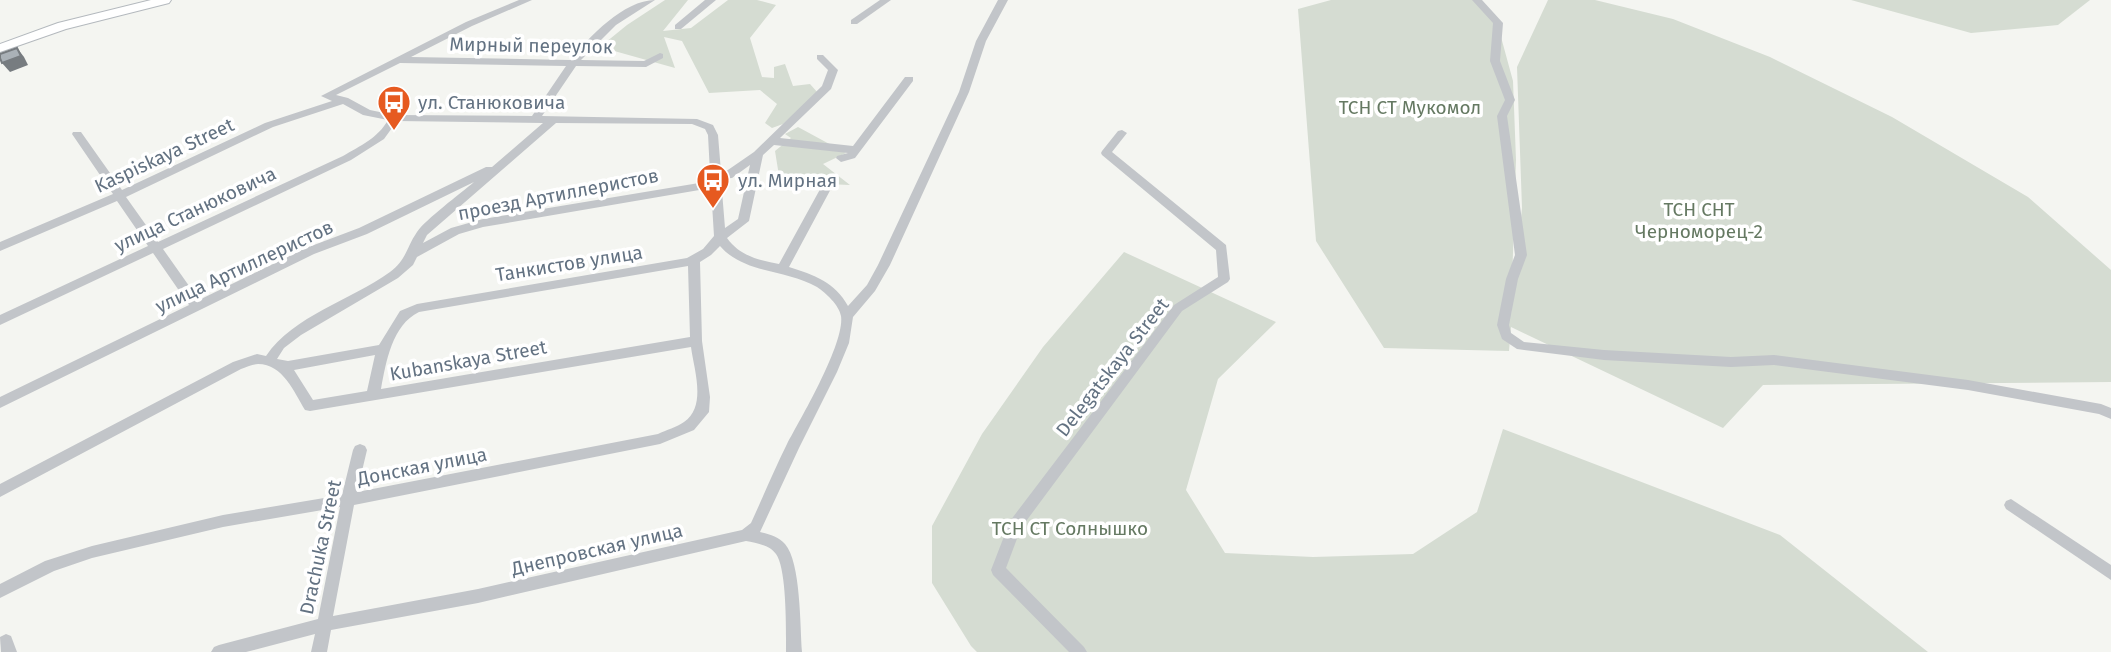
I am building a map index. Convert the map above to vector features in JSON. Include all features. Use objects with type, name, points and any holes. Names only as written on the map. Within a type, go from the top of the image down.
[{"type":"main road","points":[[0,48],[62,26],[165,0]]},
{"type":"street","points":[[527,0],[469,24],[326,96],[344,100],[367,113],[394,118],[693,121],[709,127],[713,135],[720,237],[728,251],[734,256],[826,285],[840,299],[847,316],[843,343],[831,372],[792,447],[756,527],[746,535]]},
{"type":"street","points":[[536,118],[570,63],[586,45],[617,19],[650,0]]},
{"type":"street","points":[[678,27],[711,0]]},
{"type":"street","points":[[854,22],[886,0]]},
{"type":"street","points":[[847,316],[871,288],[884,265],[964,92],[981,41],[1003,0]]},
{"type":"street","points":[[1477,0],[1498,23],[1495,61],[1510,100],[1502,116],[1521,256],[1512,279],[1503,326],[1506,336],[1521,346],[1604,355],[1731,362],[1774,360],[1968,385],[2101,409],[2111,414]]},
{"type":"street","name":"Мирный переулок","points":[[400,60],[646,65],[660,56]]},
{"type":"street","name":"проезд Артиллеристов","points":[[413,254],[455,231],[483,223],[714,180],[728,175],[758,155],[827,87],[833,70],[820,57]]},
{"type":"street","points":[[841,158],[851,156],[909,79]]},
{"type":"street","name":"Kaspiskaya Street","points":[[0,247],[121,195],[269,125],[344,100]]},
{"type":"street","name":"улица Станюковича","points":[[0,320],[347,158],[377,141],[389,130],[394,118]]},
{"type":"street","points":[[269,361],[280,345],[297,332],[388,281],[409,262],[422,233],[553,120]]},
{"type":"street","name":"Delegatskaya Street","points":[[1079,652],[998,570],[1015,525],[1178,308],[1224,279],[1222,248],[1106,153],[1122,133]]},
{"type":"street","points":[[77,134],[157,246],[195,306]]},
{"type":"street","points":[[773,141],[854,149]]},
{"type":"street","points":[[694,260],[710,252],[720,237],[743,221],[758,155]]},
{"type":"street","name":"улица Артиллеристов","points":[[0,403],[310,251],[363,231],[503,164]]},
{"type":"street","points":[[782,269],[828,185]]},
{"type":"street","name":"Донская улица","points":[[0,591],[50,566],[92,552],[223,521],[348,500],[660,439],[689,426],[702,412],[704,397],[696,341],[694,260]]},
{"type":"street","name":"Танкистов улица","points":[[383,349],[404,314],[417,308],[694,260]]},
{"type":"street","name":"Kubanskaya Street","points":[[269,361],[288,370],[310,406],[696,341]]},
{"type":"street","points":[[0,491],[222,371],[257,359],[288,366],[383,349],[373,396]]},
{"type":"street","name":"Drachuka Street","points":[[319,652],[360,450]]},
{"type":"street","points":[[2011,505],[2111,573]]},
{"type":"street","points":[[746,535],[760,537],[781,548],[788,563],[794,652]]},
{"type":"street","name":"Днепровская улица","points":[[219,652],[323,625],[478,596],[746,535]]},
{"type":"green space","points":[[665,0],[688,0],[663,31],[691,28],[728,0],[757,0],[776,5],[750,38],[762,77],[774,78],[774,67],[785,64],[793,86],[810,84],[818,93],[783,124],[772,128],[765,123],[777,104],[760,90],[709,93],[682,41],[664,37],[675,68],[600,47]]},
{"type":"green space","name":"ТСН СНТ Черноморец-2","points":[[1331,0],[1473,0],[1495,15],[1513,81],[1516,160],[1511,314],[1522,208],[1517,67],[1548,0],[1595,0],[1673,19],[1770,57],[1892,117],[2028,197],[2111,270],[2111,382],[1763,385],[1723,428],[1511,327],[1509,351],[1384,348],[1316,241],[1298,9]]},
{"type":"green space","points":[[1851,0],[2090,0],[2058,25],[1971,33]]},
{"type":"green space","points":[[798,127],[846,153],[823,164],[850,185],[780,182],[775,151],[791,138],[785,134]]},
{"type":"green space","name":"ТСН СТ Солнышко","points":[[1124,252],[1276,322],[1218,379],[1186,490],[1225,553],[1313,557],[1413,554],[1477,512],[1503,429],[1780,535],[1928,652],[977,652],[932,583],[932,526],[982,434],[1043,347]]},
{"type":"building","points":[[17,48],[21,56],[2,63],[0,54]]},
{"type":"place","name":"ул. Станюковича","points":[[394,132]]},
{"type":"place","name":"ул. Мирная","points":[[713,210]]},
{"type":"park label","name":"ТСН СТ Мукомол","points":[[1410,107]]}]
